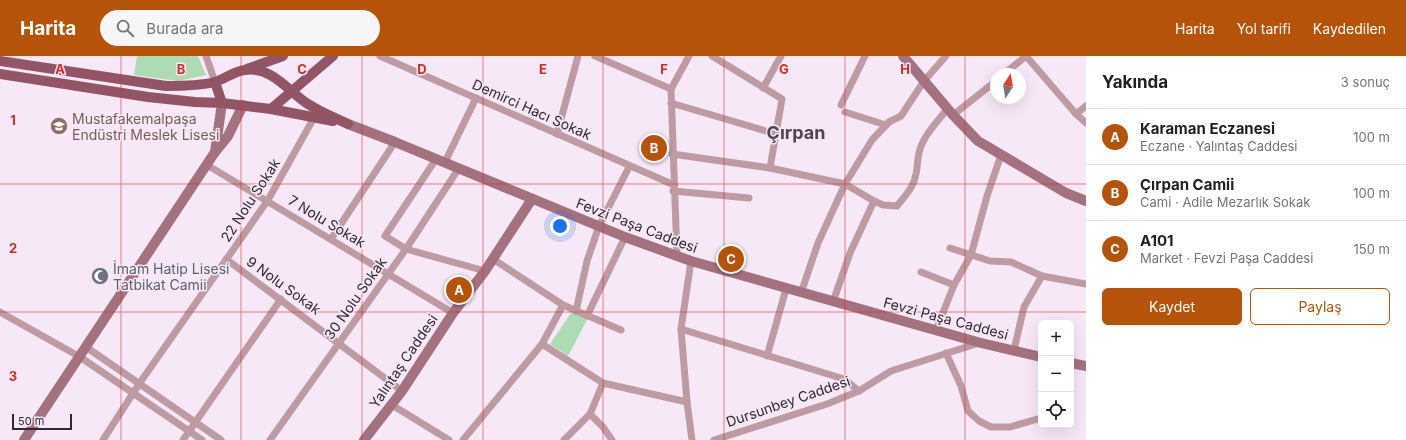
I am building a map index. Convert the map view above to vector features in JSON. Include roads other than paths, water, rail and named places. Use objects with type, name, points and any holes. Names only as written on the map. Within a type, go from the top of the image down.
[{"type":"main road","points":[[0,61],[166,86],[184,86],[215,82],[283,56]]},
{"type":"main road","points":[[271,109],[292,89],[333,56]]},
{"type":"main road","points":[[903,56],[978,141],[1066,193],[1086,201]]},
{"type":"main road","name":"Fevzi Paşa Caddesi","points":[[246,70],[257,71],[281,81],[292,89],[316,114]]},
{"type":"main road","name":"Fevzi Paşa Caddesi","points":[[0,74],[148,97],[243,105],[316,114],[396,142],[625,237],[691,261],[981,343],[1038,356]]},
{"type":"main road","points":[[215,82],[222,103],[215,152]]},
{"type":"main road","points":[[24,440],[208,166],[215,152],[228,136],[243,105]]},
{"type":"main road","name":"Yalıntaş Caddesi","points":[[364,440],[402,391],[453,312],[485,271],[532,199]]},
{"type":"main road","points":[[1074,364],[1086,366]]},
{"type":"street","points":[[206,56],[215,82]]},
{"type":"street","name":"Demirci Hacı Sokak","points":[[380,56],[557,134],[673,188],[749,198]]},
{"type":"street","points":[[557,134],[578,56]]},
{"type":"street","points":[[595,56],[671,89]]},
{"type":"street","points":[[677,256],[673,188],[671,89],[689,56]]},
{"type":"street","points":[[712,56],[782,99],[770,168]]},
{"type":"street","points":[[763,88],[781,56]]},
{"type":"street","points":[[865,56],[843,108],[886,125]]},
{"type":"street","points":[[802,293],[818,243],[845,184],[872,140],[889,122],[901,116],[924,81],[946,56]]},
{"type":"street","points":[[1011,68],[1026,56],[1076,114],[1086,123]]},
{"type":"street","points":[[672,154],[770,168],[845,184],[884,206],[896,206],[912,187],[920,148],[930,131],[951,112],[990,85]]},
{"type":"street","points":[[476,98],[441,160],[386,236],[406,249],[485,271]]},
{"type":"street","points":[[671,103],[776,134]]},
{"type":"street","points":[[1076,114],[1086,106]]},
{"type":"street","name":"22 Nolu Sokak","points":[[103,440],[133,392],[268,200],[316,114]]},
{"type":"street","points":[[331,239],[396,142]]},
{"type":"street","points":[[936,330],[954,285],[971,255],[987,196],[1001,155]]},
{"type":"street","name":"7 Nolu Sokak","points":[[208,166],[268,200],[453,312]]},
{"type":"street","points":[[576,311],[587,261],[599,226],[629,167]]},
{"type":"street","name":"30 Nolu Sokak","points":[[270,440],[406,249],[459,168]]},
{"type":"street","points":[[833,302],[850,253],[874,201]]},
{"type":"street","points":[[587,316],[625,237]]},
{"type":"street","points":[[950,248],[990,261],[1011,262],[1042,276],[1086,284]]},
{"type":"street","name":"9 Nolu Sokak","points":[[226,259],[402,391]]},
{"type":"street","points":[[493,259],[563,305],[621,330]]},
{"type":"street","points":[[691,261],[681,329],[687,402],[692,440]]},
{"type":"street","points":[[921,272],[954,285]]},
{"type":"street","points":[[1014,350],[1024,307],[1042,276]]},
{"type":"street","points":[[767,356],[786,288]]},
{"type":"street","points":[[184,440],[281,299]]},
{"type":"street","points":[[463,440],[542,344],[563,305]]},
{"type":"street","points":[[0,312],[80,356],[202,440]]},
{"type":"street","points":[[681,329],[844,379],[859,391]]},
{"type":"street","name":"Dursunbey Caddesi","points":[[714,440],[827,404],[859,391],[891,371],[981,343]]},
{"type":"street","points":[[542,344],[603,383],[687,402]]},
{"type":"street","points":[[86,346],[221,440]]},
{"type":"street","points":[[946,354],[961,386],[968,411],[979,421],[992,427],[1010,427],[1038,419]]},
{"type":"street","points":[[564,440],[590,414],[603,383]]},
{"type":"street","points":[[392,405],[449,440]]},
{"type":"street","points":[[590,414],[603,427],[612,440]]},
{"type":"place","name":"Mustafakemalpaşa Endüstri Meslek Lisesi","points":[[59,126]]},
{"type":"place","name":"Çırpan Camii","points":[[654,148]]},
{"type":"place","name":"A101","points":[[731,259]]},
{"type":"place","name":"İmam Hatip Lisesi Tatbikat Camii","points":[[100,276]]},
{"type":"place","name":"Karaman Eczanesi","points":[[459,290]]},
{"type":"district","name":"Çırpan","points":[[796,132]]}]
